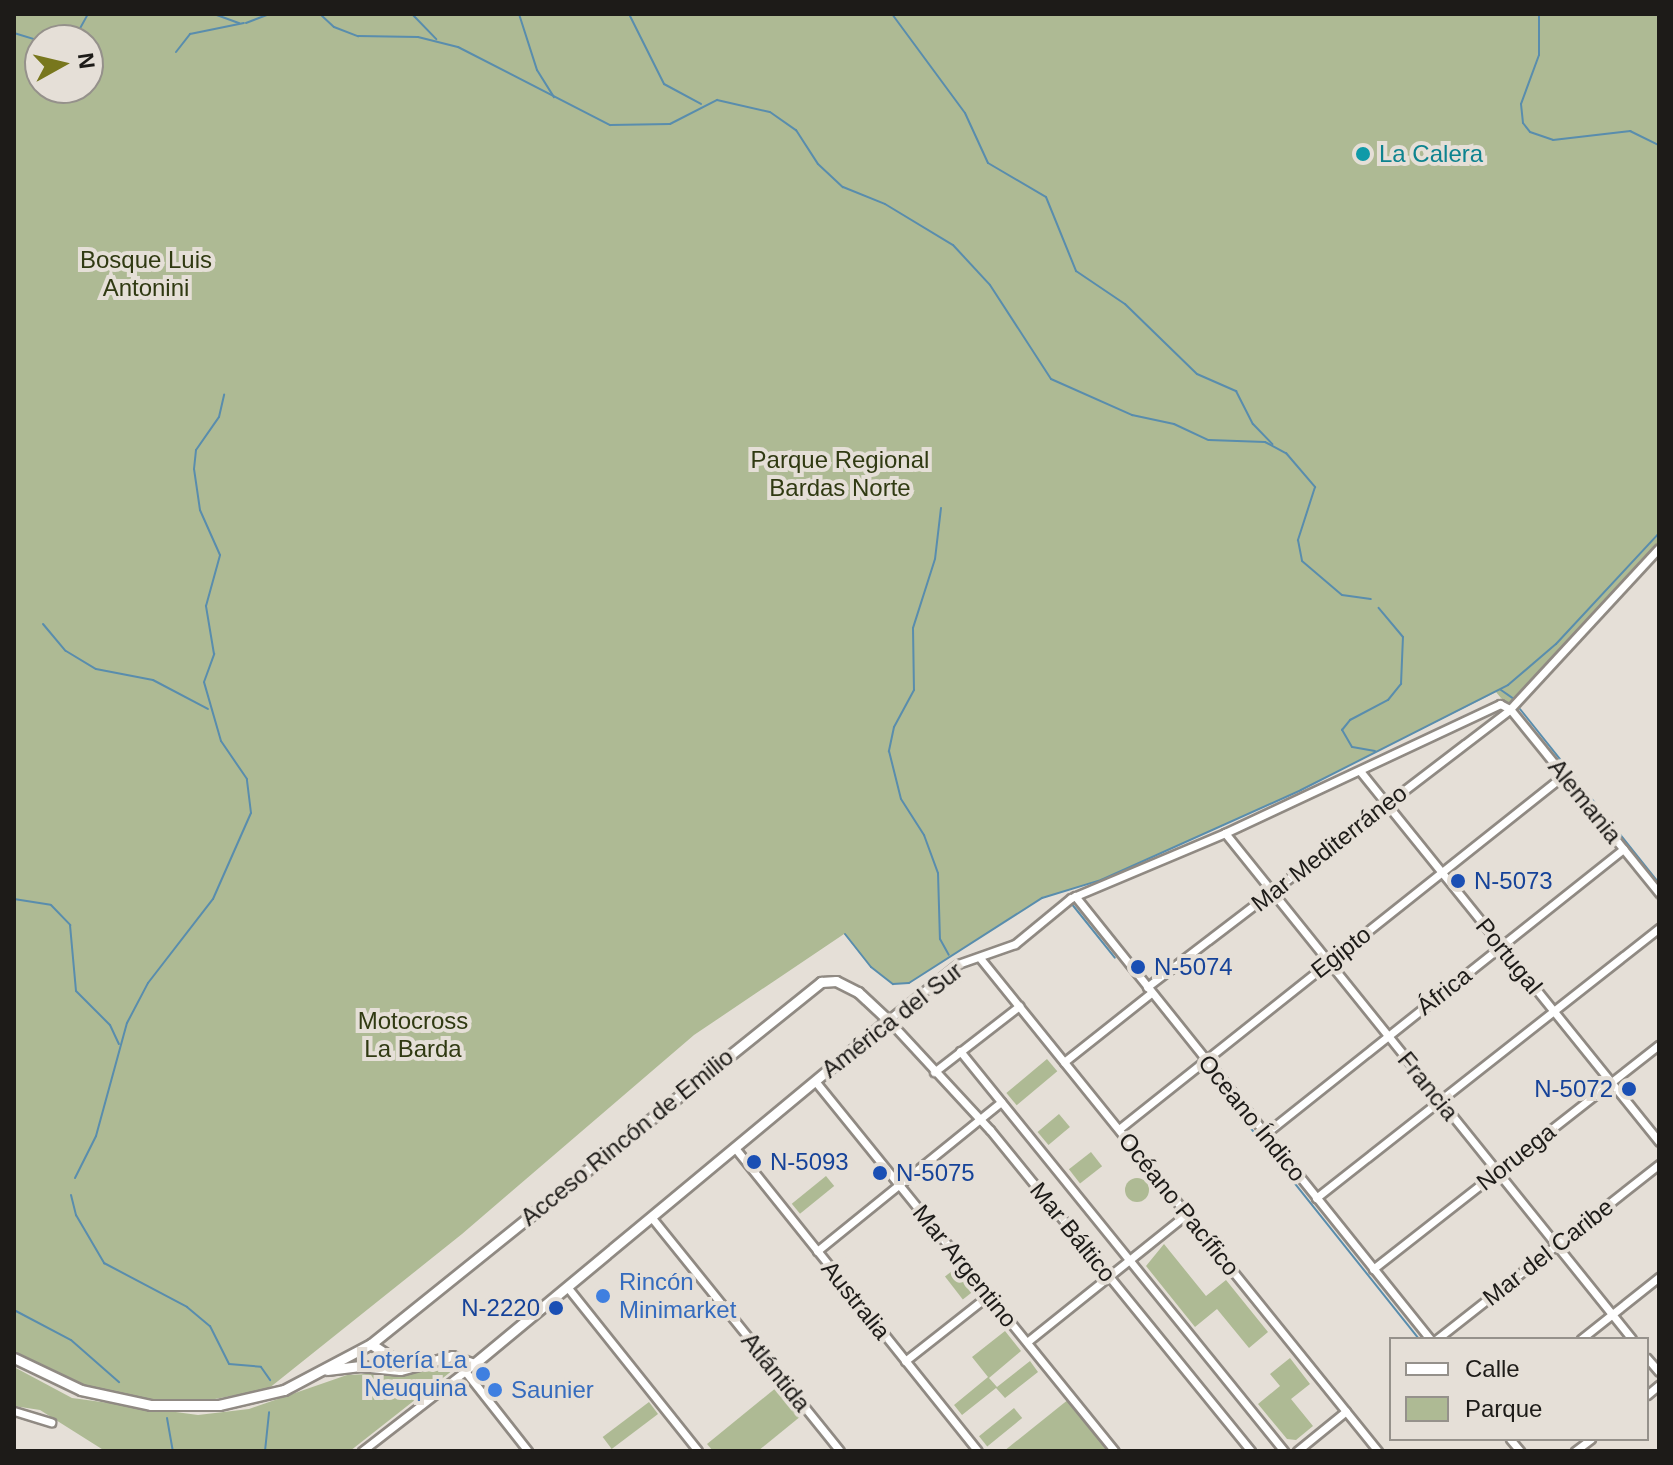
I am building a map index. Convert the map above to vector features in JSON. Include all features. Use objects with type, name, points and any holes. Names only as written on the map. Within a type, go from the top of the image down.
[{"type":"street","points":[[1510,709],[1659,548]]},
{"type":"street","name":"América del Sur","points":[[362,1451],[568,1288],[958,964],[1015,944],[1075,896],[1225,833],[1497,704],[1510,709]]},
{"type":"street","name":"Alemania","points":[[1510,709],[1659,893]]},
{"type":"street","name":"Mar Mediterráneo","points":[[1064,1062],[1272,892],[1510,709]]},
{"type":"street","name":"Portugal","points":[[1360,771],[1659,1142]]},
{"type":"street","name":"Egipto","points":[[1119,1129],[1564,775]]},
{"type":"street","name":"Francia","points":[[1225,833],[1630,1337]]},
{"type":"street","name":"África","points":[[1265,1134],[1623,849]]},
{"type":"street","name":"Oceano Índico","points":[[1075,896],[1428,1337]]},
{"type":"street","points":[[1316,1198],[1659,928]]},
{"type":"street","name":"Océano Pacífico","points":[[980,958],[1378,1451]]},
{"type":"street","name":"Acceso Rincón de Emilio","points":[[14,1358],[81,1390],[168,1407],[252,1399],[327,1370],[371,1344],[821,982],[836,981],[858,992],[888,1020]]},
{"type":"street","points":[[934,1072],[1019,1006]]},
{"type":"street","name":"Mar Báltico","points":[[888,1020],[979,1119],[1251,1451]]},
{"type":"street","name":"Noruega","points":[[1373,1269],[1659,1045]]},
{"type":"street","name":"Mar Báltico","points":[[960,1051],[1284,1451]]},
{"type":"street","name":"Mar Argentino","points":[[815,1081],[1115,1451]]},
{"type":"street","points":[[817,1251],[1001,1102]]},
{"type":"street","name":"Australia","points":[[735,1148],[978,1451]]},
{"type":"street","name":"Mar del Caribe","points":[[1440,1337],[1659,1164]]},
{"type":"street","points":[[1027,1342],[1187,1214]]},
{"type":"street","name":"Atlántida","points":[[652,1218],[840,1451]]},
{"type":"street","points":[[1583,1337],[1659,1277]]},
{"type":"street","points":[[568,1288],[698,1451]]},
{"type":"street","points":[[905,1361],[989,1295]]},
{"type":"street","points":[[371,1344],[409,1369]]},
{"type":"street","name":"Acceso Rincón de Emilio","points":[[327,1370],[409,1369],[452,1356],[474,1364]]},
{"type":"street","points":[[465,1371],[528,1451]]},
{"type":"street","points":[[14,1411],[51,1422]]},
{"type":"street","points":[[1297,1451],[1346,1411]]},
{"type":"street","points":[[372,1443],[378,1451]]},
{"type":"green space","name":"Parque Regional Bardas Norte","points":[[14,14],[1659,14],[1659,548],[1510,709],[1496,692],[1301,790],[1101,880],[1042,898],[909,983],[893,984],[871,967],[844,934],[694,1035],[462,1234],[268,1389],[194,1403],[123,1397],[78,1385],[14,1352]]},
{"type":"green space","points":[[1047,1059],[1057,1071],[1017,1105],[1006,1093]]},
{"type":"green space","points":[[1059,1114],[1070,1127],[1048,1145],[1038,1132]]},
{"type":"green space","points":[[1091,1152],[1102,1166],[1080,1183],[1069,1169]]},
{"type":"green space","points":[[826,1176],[834,1186],[800,1214],[792,1204]]},
{"type":"green space","points":[[1137,1178],[1145,1182],[1149,1190],[1145,1198],[1137,1202],[1129,1198],[1125,1190],[1129,1182]]},
{"type":"green space","points":[[1164,1244],[1206,1296],[1226,1280],[1268,1332],[1249,1348],[1217,1309],[1195,1327],[1146,1266]]},
{"type":"green space","points":[[956,1268],[974,1291],[963,1299],[945,1277]]},
{"type":"green space","points":[[1005,1331],[1021,1351],[989,1378],[997,1387],[1030,1361],[1038,1372],[1005,1398],[996,1388],[962,1415],[954,1405],[988,1377],[972,1357]]},
{"type":"green space","points":[[1290,1358],[1310,1384],[1291,1399],[1313,1426],[1296,1440],[1287,1439],[1258,1404],[1280,1386],[1270,1374]]},
{"type":"green space","points":[[14,1367],[72,1398],[198,1415],[249,1409],[347,1375],[453,1370],[350,1451],[105,1451],[40,1410],[14,1406]]},
{"type":"green space","points":[[777,1387],[801,1416],[758,1451],[713,1451],[707,1444]]},
{"type":"green space","points":[[1068,1400],[1109,1451],[1004,1451],[1064,1403]]},
{"type":"green space","points":[[649,1402],[658,1414],[612,1449],[603,1437]]},
{"type":"green space","points":[[1014,1408],[1022,1418],[987,1446],[979,1436]]},
{"type":"waterway","points":[[82,24],[88,14]]},
{"type":"waterway","points":[[214,14],[239,23]]},
{"type":"waterway","points":[[246,23],[269,14]]},
{"type":"waterway","points":[[320,14],[334,27],[358,36],[418,37],[458,47],[610,125],[670,124],[717,100],[770,112],[796,130],[818,164],[843,187],[885,204],[953,245],[990,285],[1051,379],[1132,415],[1174,424],[1209,440],[1265,442],[1286,453],[1315,487],[1298,540],[1302,561],[1342,595],[1371,599]]},
{"type":"waterway","points":[[412,14],[436,39]]},
{"type":"waterway","points":[[519,14],[537,70],[554,97]]},
{"type":"waterway","points":[[629,14],[664,84],[701,104]]},
{"type":"waterway","points":[[892,14],[965,113],[988,163],[1046,197],[1076,271],[1125,304],[1197,374],[1236,391],[1253,424],[1272,444]]},
{"type":"waterway","points":[[1539,14],[1539,55],[1521,104],[1523,123],[1530,132],[1553,140],[1630,131],[1659,145]]},
{"type":"waterway","points":[[176,52],[190,34],[244,23]]},
{"type":"waterway","points":[[14,33],[24,36]]},
{"type":"waterway","points":[[75,1178],[96,1136],[127,1023],[148,983],[213,899],[251,813],[247,779],[221,741],[204,682],[214,654],[206,606],[220,555],[200,510],[194,469],[196,450],[219,417],[224,395]]},
{"type":"waterway","points":[[941,508],[935,559],[913,628],[914,690],[894,727],[889,751],[901,799],[924,835],[938,873],[940,939],[949,955]]},
{"type":"waterway","points":[[845,934],[871,967],[893,984],[909,983],[1042,898],[1101,880],[1301,790],[1508,685],[1556,644],[1659,533]]},
{"type":"waterway","points":[[1375,751],[1352,747],[1342,730],[1350,720],[1388,700],[1401,684],[1403,637],[1379,608]]},
{"type":"waterway","points":[[43,624],[66,651],[96,669],[153,680],[208,709]]},
{"type":"waterway","points":[[1501,690],[1514,699]]},
{"type":"waterway","points":[[1520,709],[1659,883]]},
{"type":"waterway","points":[[14,899],[51,905],[70,925],[76,991],[110,1025],[119,1044]]},
{"type":"waterway","points":[[1071,903],[1115,958]]},
{"type":"waterway","points":[[1229,1101],[1417,1337]]},
{"type":"waterway","points":[[71,1195],[76,1215],[104,1263],[187,1307],[210,1326],[229,1364],[261,1367],[270,1380]]},
{"type":"waterway","points":[[14,1310],[71,1340],[119,1382]]},
{"type":"waterway","points":[[265,1451],[269,1412]]},
{"type":"waterway","points":[[167,1418],[173,1451]]},
{"type":"place","name":"La Calera","points":[[1363,154]]},
{"type":"place","name":"N-5073","points":[[1458,881]]},
{"type":"place","name":"N-5074","points":[[1138,967]]},
{"type":"place","name":"N-5072","points":[[1629,1089]]},
{"type":"place","name":"N-5093","points":[[754,1162]]},
{"type":"place","name":"N-5075","points":[[880,1173]]},
{"type":"place","name":"Rincón Minimarket","points":[[603,1296]]},
{"type":"place","name":"N-2220","points":[[556,1308]]},
{"type":"place","name":"Lotería La Neuquina","points":[[483,1374]]},
{"type":"place","name":"Saunier","points":[[495,1390]]},
{"type":"park label","name":"Bosque Luis Antonini","points":[[146,274]]},
{"type":"park label","name":"Motocross La Barda","points":[[413,1035]]}]
